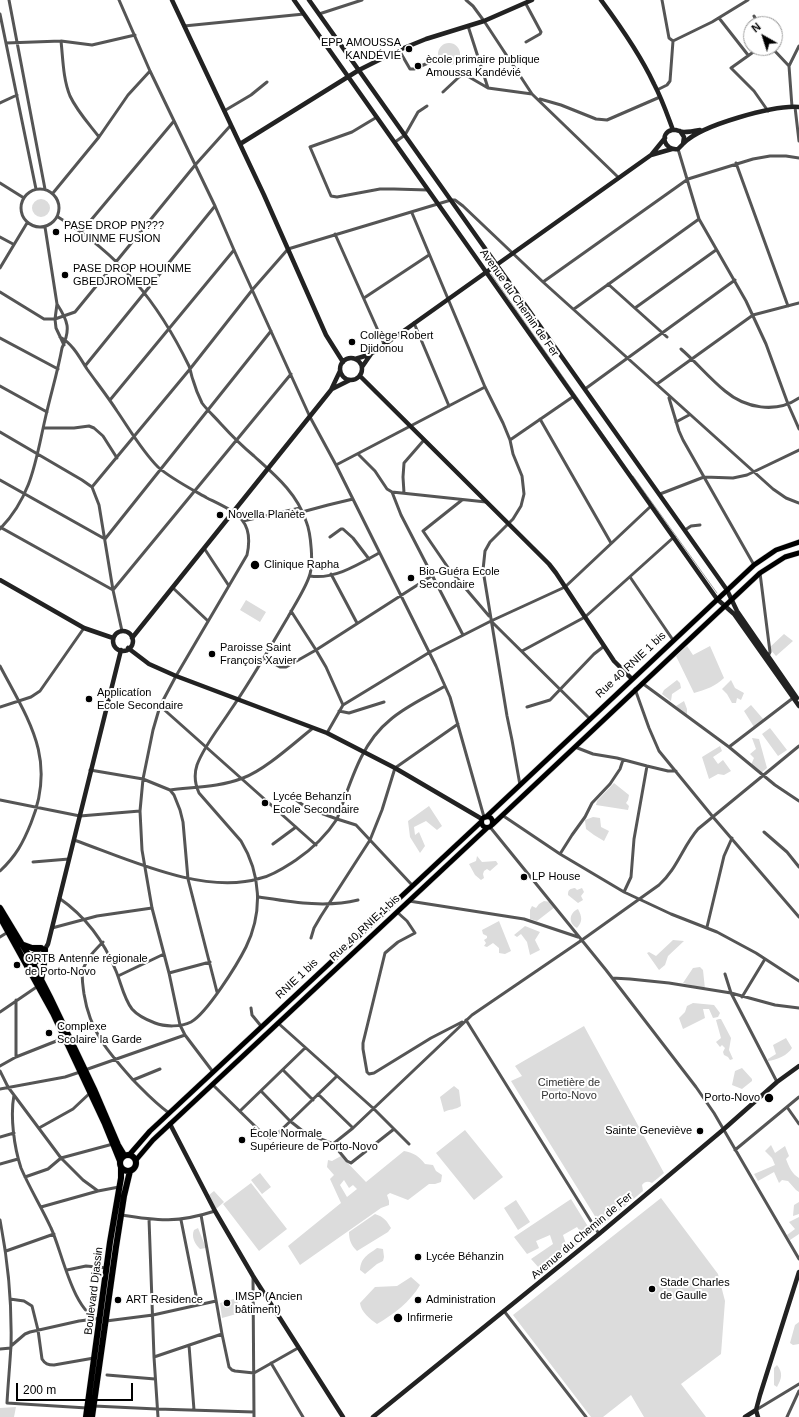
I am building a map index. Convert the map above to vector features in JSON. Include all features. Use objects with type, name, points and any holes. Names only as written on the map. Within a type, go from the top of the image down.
[{"type":"highway","points":[[0,908],[21,944],[27,958],[40,983],[83,1071],[106,1116],[118,1145],[127,1155],[134,1156],[136,1160],[134,1169],[130,1171],[125,1171],[121,1168],[120,1161],[90,1093],[83,1071],[64,1038],[40,983],[44,964],[43,949],[32,948],[21,944]]},
{"type":"highway","points":[[0,917],[8,932],[27,958]]},
{"type":"highway","points":[[120,1161],[127,1155]]},
{"type":"highway","name":"Boulevard Djassin","points":[[92,1417],[91,1407],[95,1358],[121,1178],[121,1168]]},
{"type":"highway","name":"Boulevard Djassin","points":[[86,1417],[91,1407],[100,1320],[130,1171]]},
{"type":"main road","points":[[172,0],[240,144],[326,336],[343,362]]},
{"type":"main road","name":"Avenue du Chemin de Fer","points":[[294,0],[717,599],[735,612]]},
{"type":"main road","name":"Avenue du Chemin de Fer","points":[[309,0],[727,590],[732,600],[735,612]]},
{"type":"main road","points":[[240,144],[348,76],[399,50],[426,39],[484,21],[526,4],[532,0]]},
{"type":"main road","points":[[601,0],[627,36],[657,90],[673,130]]},
{"type":"main road","points":[[132,638],[128,633],[122,631],[118,632],[113,638],[115,647],[121,650],[128,648],[132,642],[132,638],[331,390],[343,362],[348,358],[362,358],[374,352],[651,155],[668,132],[673,130],[687,132],[704,130],[768,111],[795,107]]},
{"type":"main road","points":[[651,155],[672,149],[678,149],[692,136],[704,130]]},
{"type":"main road","points":[[680,131],[684,137],[684,142]]},
{"type":"main road","points":[[665,138],[666,145],[672,149]]},
{"type":"main road","points":[[362,367],[374,352]]},
{"type":"main road","points":[[331,390],[360,376],[362,367],[360,362],[355,358]]},
{"type":"main road","points":[[340,372],[344,377],[350,380]]},
{"type":"main road","points":[[360,376],[550,564],[604,647],[614,661],[632,679]]},
{"type":"main road","name":"Rue 40 RNIE 1 bis","points":[[483,818],[754,565],[776,550],[799,542]]},
{"type":"main road","name":"Rue 40 RNIE 1 bis","points":[[136,1160],[153,1140],[212,1084],[760,573],[785,557],[799,553]]},
{"type":"main road","points":[[0,580],[84,628],[113,638]]},
{"type":"main road","points":[[735,612],[799,701]]},
{"type":"main road","points":[[735,612],[799,706]]},
{"type":"main road","points":[[128,648],[149,664],[176,676],[327,733],[364,751],[483,818],[491,819],[490,826],[482,825],[483,818]]},
{"type":"main road","points":[[27,958],[43,949],[48,944],[68,858],[74,840],[90,770],[121,650]]},
{"type":"main road","name":"RNIE 1 bis","points":[[127,1155],[212,1072],[483,818]]},
{"type":"main road","points":[[32,967],[38,961],[43,949]]},
{"type":"main road","name":"Avenue du Chemin de Fer","points":[[373,1417],[599,1234],[724,1130],[777,1082],[799,1066]]},
{"type":"main road","points":[[170,1124],[215,1211],[253,1276],[343,1417]]},
{"type":"main road","points":[[758,1417],[756,1410],[760,1395],[799,1272]]},
{"type":"main road","points":[[745,1417],[756,1410]]},
{"type":"street","points":[[9,0],[46,190]]},
{"type":"street","points":[[119,0],[150,71],[196,164],[310,417],[336,465],[400,596],[430,652],[445,686],[458,724],[483,818]]},
{"type":"street","points":[[319,14],[362,0]]},
{"type":"street","points":[[466,0],[474,6],[532,94],[619,178]]},
{"type":"street","points":[[662,0],[669,38],[673,41]]},
{"type":"street","points":[[673,41],[719,18],[748,0]]},
{"type":"street","points":[[526,4],[541,32],[526,42]]},
{"type":"street","points":[[0,14],[36,189]]},
{"type":"street","points":[[184,26],[304,14]]},
{"type":"street","points":[[719,18],[743,49]]},
{"type":"street","points":[[468,26],[488,88]]},
{"type":"street","points":[[6,43],[60,41],[92,45],[134,35]]},
{"type":"street","points":[[60,41],[64,75],[70,97],[99,137]]},
{"type":"street","points":[[657,90],[668,85],[670,81],[673,41]]},
{"type":"street","points":[[799,46],[789,66],[799,141]]},
{"type":"street","points":[[399,50],[410,69],[414,69],[428,63]]},
{"type":"street","points":[[747,56],[732,67],[731,70],[754,92],[768,111]]},
{"type":"street","points":[[780,56],[789,66]]},
{"type":"street","points":[[53,193],[99,137],[128,95],[150,71]]},
{"type":"street","points":[[443,92],[462,74],[488,88],[532,94]]},
{"type":"street","points":[[224,112],[251,95],[267,82]]},
{"type":"street","points":[[0,103],[17,95]]},
{"type":"street","points":[[538,99],[560,105],[596,119],[607,120],[660,97]]},
{"type":"street","points":[[394,142],[405,135],[418,112],[427,106]]},
{"type":"street","points":[[377,117],[352,132],[310,147],[331,196],[338,197],[394,188],[428,190]]},
{"type":"street","points":[[81,232],[174,121]]},
{"type":"street","points":[[0,292],[40,317],[49,320],[75,312],[196,164],[231,125]]},
{"type":"street","points":[[678,149],[699,219],[735,280],[753,315],[799,429]]},
{"type":"street","points":[[543,282],[688,179],[736,164],[770,156],[799,158]]},
{"type":"street","points":[[736,164],[788,306]]},
{"type":"street","points":[[0,184],[24,198]]},
{"type":"street","points":[[36,189],[46,190],[53,193],[60,207],[58,217],[50,225],[39,228],[27,223],[21,213],[22,202],[27,194],[36,189]]},
{"type":"street","points":[[92,487],[288,249],[455,200],[543,282],[754,472],[779,494],[799,503]]},
{"type":"street","points":[[85,366],[215,206]]},
{"type":"street","points":[[412,213],[485,386],[503,423],[522,476],[524,494],[521,506],[509,524],[490,542],[485,551],[483,570],[490,619],[520,785]]},
{"type":"street","points":[[58,217],[81,232],[133,278],[145,293],[169,329],[190,369],[192,378],[203,404],[236,440],[287,486],[306,520],[310,538],[311,560],[310,576],[291,611],[238,700],[207,746],[196,770],[196,787],[203,798],[246,848],[256,880],[259,897],[256,919],[250,940],[239,961],[206,1009],[190,1022],[180,1025],[162,1026],[147,1021],[132,1009],[103,942],[85,920],[71,906],[59,898]]},
{"type":"street","points":[[574,309],[699,219]]},
{"type":"street","points":[[0,268],[13,244],[27,223]]},
{"type":"street","points":[[45,227],[57,304],[55,319],[56,328],[64,345]]},
{"type":"street","points":[[335,234],[384,344]]},
{"type":"street","points":[[0,237],[13,244]]},
{"type":"street","points":[[110,400],[234,250]]},
{"type":"street","points":[[635,308],[716,250]]},
{"type":"street","points":[[364,298],[429,255]]},
{"type":"street","points":[[584,388],[663,333],[735,280]]},
{"type":"street","points":[[608,284],[667,337]]},
{"type":"street","points":[[657,384],[753,315],[799,303]]},
{"type":"street","points":[[57,304],[68,324],[68,330],[38,454],[25,494],[17,508],[0,528],[113,590]]},
{"type":"street","points":[[414,323],[449,406]]},
{"type":"street","points":[[105,539],[271,331]]},
{"type":"street","points":[[60,337],[66,340],[110,400],[147,455],[161,470],[194,491],[234,511],[244,521],[249,533],[247,555],[160,706],[153,730],[143,779],[140,811],[140,840],[144,866],[152,908],[169,973],[180,1025],[185,1035],[212,1072]]},
{"type":"street","points":[[0,338],[58,369]]},
{"type":"street","points":[[681,349],[725,391],[742,402],[770,408],[788,404],[799,398]]},
{"type":"street","points":[[113,590],[290,374]]},
{"type":"street","points":[[0,386],[47,412]]},
{"type":"street","points":[[336,465],[485,386]]},
{"type":"street","points":[[510,440],[574,396]]},
{"type":"street","points":[[669,396],[682,440],[724,510],[754,565]]},
{"type":"street","points":[[676,422],[690,415]]},
{"type":"street","points":[[540,419],[612,543]]},
{"type":"street","points":[[44,428],[74,428],[89,426],[94,428],[103,436],[116,458]]},
{"type":"street","points":[[0,432],[92,487],[99,505],[113,590],[122,631]]},
{"type":"street","points":[[404,493],[404,463],[424,440]]},
{"type":"street","points":[[660,494],[704,478],[733,478],[754,472],[799,450]]},
{"type":"street","points":[[358,454],[375,471],[387,489],[392,492],[486,502]]},
{"type":"street","points":[[0,480],[105,539]]},
{"type":"street","points":[[392,492],[402,515],[434,575],[463,635]]},
{"type":"street","points":[[302,512],[353,499]]},
{"type":"street","points":[[462,500],[423,531],[449,569],[490,619],[590,719]]},
{"type":"street","points":[[327,733],[343,704],[430,652],[490,619],[565,587],[651,506]]},
{"type":"street","points":[[244,521],[300,508]]},
{"type":"street","points":[[685,530],[700,524]]},
{"type":"street","points":[[330,537],[343,529],[353,538],[369,559]]},
{"type":"street","points":[[522,651],[585,617],[674,537]]},
{"type":"street","points":[[204,548],[229,586]]},
{"type":"street","points":[[310,576],[317,577],[331,574],[356,565],[379,553]]},
{"type":"street","points":[[760,573],[770,652],[768,656]]},
{"type":"street","points":[[331,574],[357,623]]},
{"type":"street","points":[[264,658],[283,668],[316,650],[434,575]]},
{"type":"street","points":[[630,577],[673,640]]},
{"type":"street","points":[[173,588],[208,621]]},
{"type":"street","points":[[291,611],[326,667],[343,704]]},
{"type":"street","points":[[0,707],[36,695],[84,628]]},
{"type":"street","points":[[527,707],[550,700],[594,654],[604,647]]},
{"type":"street","points":[[0,666],[31,726],[38,745],[41,776],[37,807],[20,848],[11,861],[0,871]]},
{"type":"street","points":[[642,683],[799,801]]},
{"type":"street","points":[[74,840],[144,866],[188,879],[222,884],[256,880],[274,874],[288,866],[316,845],[324,837],[336,819],[364,751],[374,735],[391,718],[445,686]]},
{"type":"street","points":[[635,689],[657,746],[713,817],[799,916]]},
{"type":"street","points":[[729,748],[794,698]]},
{"type":"street","points":[[339,711],[349,713],[384,702]]},
{"type":"street","points":[[160,706],[207,746],[316,845]]},
{"type":"street","points":[[311,938],[317,922],[370,840],[382,810],[395,768],[458,724]]},
{"type":"street","points":[[90,770],[143,779],[170,790],[222,784],[242,778],[261,768],[313,728]]},
{"type":"street","points":[[333,1144],[374,1109],[466,1020],[502,993],[664,881],[670,874],[695,832],[799,746]]},
{"type":"street","points":[[574,747],[593,754],[617,758],[668,771],[676,771]]},
{"type":"street","points":[[560,854],[585,817],[592,803],[610,784],[620,769],[623,760]]},
{"type":"street","points":[[624,892],[631,877],[634,839],[647,766]]},
{"type":"street","points":[[170,790],[177,802],[183,822],[188,879],[217,992]]},
{"type":"street","points":[[292,797],[307,808],[356,825],[412,885]]},
{"type":"street","points":[[0,800],[80,816],[140,811]]},
{"type":"street","points":[[502,815],[560,854],[624,892],[671,914],[707,927],[739,943],[799,981]]},
{"type":"street","points":[[490,826],[612,978],[696,1087],[724,1130],[799,1259]]},
{"type":"street","points":[[273,844],[296,827]]},
{"type":"street","points":[[764,832],[786,852],[799,867]]},
{"type":"street","points":[[707,927],[724,856],[732,838]]},
{"type":"street","points":[[32,862],[68,858]]},
{"type":"street","points":[[259,897],[329,905],[343,904],[358,900]]},
{"type":"street","points":[[409,901],[524,919],[581,939]]},
{"type":"street","points":[[52,928],[97,916],[152,908]]},
{"type":"street","points":[[397,912],[407,921],[415,933],[385,953],[363,1043],[367,1072],[369,1074],[374,1073],[431,1038],[466,1020]]},
{"type":"street","points":[[0,937],[8,932]]},
{"type":"street","points":[[103,942],[88,960],[83,970],[83,986],[86,1002],[96,1032],[108,1051],[133,1080],[154,1102],[169,1113]]},
{"type":"street","points":[[118,976],[164,954]]},
{"type":"street","points":[[742,996],[765,959]]},
{"type":"street","points":[[169,973],[210,962]]},
{"type":"street","points":[[725,974],[730,993],[777,1082]]},
{"type":"street","points":[[612,978],[630,978],[669,983],[730,993],[775,1005],[799,1008]]},
{"type":"street","points":[[0,1012],[40,983]]},
{"type":"street","points":[[16,1000],[16,1057]]},
{"type":"street","points":[[251,1008],[252,1015],[261,1026]]},
{"type":"street","points":[[466,1020],[599,1234]]},
{"type":"street","points":[[278,1023],[374,1109],[409,1144]]},
{"type":"street","points":[[0,1089],[83,1071],[185,1035]]},
{"type":"street","points":[[0,1066],[16,1057],[64,1038]]},
{"type":"street","points":[[240,1111],[305,1048]]},
{"type":"street","points":[[133,1080],[160,1069]]},
{"type":"street","points":[[283,1070],[313,1100]]},
{"type":"street","points":[[0,1072],[8,1087],[61,1158],[83,1180],[98,1191]]},
{"type":"street","points":[[212,1084],[264,1135],[270,1138],[273,1137],[313,1100],[337,1076]]},
{"type":"street","points":[[261,1091],[290,1121],[304,1132],[333,1144],[347,1161],[351,1163],[394,1129]]},
{"type":"street","points":[[39,1128],[73,1109],[90,1093]]},
{"type":"street","points":[[14,1094],[12,1109],[18,1159],[25,1177],[54,1234],[75,1292],[86,1309],[100,1320]]},
{"type":"street","points":[[318,1094],[353,1128]]},
{"type":"street","points":[[735,1150],[799,1097]]},
{"type":"street","points":[[787,1107],[799,1124]]},
{"type":"street","points":[[0,1137],[14,1133]]},
{"type":"street","points":[[25,1177],[48,1169],[61,1158],[113,1144]]},
{"type":"street","points":[[0,1164],[18,1159]]},
{"type":"street","points":[[41,1207],[98,1191],[119,1187]]},
{"type":"street","points":[[121,1215],[149,1219],[181,1220],[215,1211]]},
{"type":"street","points":[[201,1215],[229,1367],[232,1370],[254,1373],[298,1348]]},
{"type":"street","points":[[149,1219],[155,1379],[158,1417]]},
{"type":"street","points":[[0,1220],[6,1251],[10,1299],[11,1347],[7,1403],[220,1412],[254,1412]]},
{"type":"street","points":[[181,1220],[198,1305]]},
{"type":"street","points":[[6,1251],[54,1234]]},
{"type":"street","points":[[66,1270],[86,1266],[107,1268]]},
{"type":"street","points":[[253,1276],[254,1417]]},
{"type":"street","points":[[10,1299],[24,1300],[32,1306],[38,1330],[42,1359],[47,1365],[95,1358]]},
{"type":"street","points":[[0,1349],[11,1347],[25,1334],[38,1330],[79,1321],[153,1314],[216,1301]]},
{"type":"street","points":[[504,1311],[586,1417]]},
{"type":"street","points":[[154,1356],[222,1334]]},
{"type":"street","points":[[189,1345],[194,1410]]},
{"type":"street","points":[[271,1363],[303,1417]]},
{"type":"street","points":[[107,1375],[155,1379]]},
{"type":"street","points":[[756,1410],[799,1384]]},
{"type":"street","points":[[787,1417],[799,1391]]},
{"type":"street","points":[[220,1412],[220,1417]]},
{"type":"green space","points":[[449,43],[457,46],[460,54],[457,62],[449,65],[441,62],[438,54],[441,46]]},
{"type":"green space","points":[[41,199],[47,202],[50,208],[47,214],[41,217],[35,214],[32,208],[35,202]]},
{"type":"green space","points":[[246,600],[266,612],[260,622],[240,610]]},
{"type":"green space","points":[[784,634],[793,641],[776,656],[769,648]]},
{"type":"green space","points":[[687,646],[693,655],[710,646],[724,678],[702,691],[694,693],[676,656]]},
{"type":"green space","points":[[677,680],[680,683],[681,688],[672,694],[671,701],[662,694],[664,690]]},
{"type":"green space","points":[[731,680],[735,688],[744,693],[741,700],[737,698],[736,703],[732,703],[722,689]]},
{"type":"green space","points":[[684,701],[687,709],[687,715],[676,706]]},
{"type":"green space","points":[[751,705],[764,720],[754,727],[744,711]]},
{"type":"green space","points":[[770,728],[787,750],[778,756],[762,734]]},
{"type":"green space","points":[[752,738],[759,739],[767,768],[761,773],[751,765],[754,758],[750,754],[756,749]]},
{"type":"green space","points":[[720,746],[722,751],[713,757],[718,764],[723,760],[731,771],[724,775],[718,774],[709,779],[702,757]]},
{"type":"green space","points":[[614,783],[629,795],[626,803],[629,806],[628,810],[596,805],[597,801]]},
{"type":"green space","points":[[429,806],[442,826],[437,830],[426,821],[414,827],[415,835],[419,832],[425,846],[420,853],[410,837],[408,821]]},
{"type":"green space","points":[[593,817],[600,818],[601,827],[609,831],[604,841],[586,829],[585,820]]},
{"type":"green space","points":[[477,856],[482,862],[496,861],[498,864],[490,871],[487,869],[484,871],[484,878],[481,880],[475,875],[469,864],[476,861]]},
{"type":"green space","points":[[575,888],[577,890],[582,888],[584,892],[581,896],[583,900],[578,903],[568,895],[570,890]]},
{"type":"green space","points":[[544,901],[551,902],[555,907],[537,921],[530,919],[530,910],[532,906],[536,908]]},
{"type":"green space","points":[[578,909],[581,919],[577,928],[571,921],[571,915]]},
{"type":"green space","points":[[499,921],[511,951],[505,954],[499,953],[499,948],[493,943],[487,947],[484,946],[486,943],[484,940],[487,936],[483,934],[482,930]]},
{"type":"green space","points":[[525,926],[540,932],[535,940],[540,950],[530,955],[527,942],[521,934],[517,937],[514,935]]},
{"type":"green space","points":[[673,940],[684,941],[668,956],[665,965],[659,970],[647,953],[649,952],[656,956]]},
{"type":"green space","points":[[700,967],[703,970],[705,989],[683,983],[693,968]]},
{"type":"green space","points":[[693,1003],[714,1005],[720,1013],[718,1017],[713,1018],[709,1009],[703,1009],[705,1018],[683,1029],[679,1018],[685,1012],[687,1006]]},
{"type":"green space","points":[[721,1019],[731,1038],[729,1050],[733,1059],[730,1060],[724,1055],[723,1052],[725,1048],[722,1045],[720,1047],[716,1042],[721,1038],[716,1020]]},
{"type":"green space","name":"Cimetière de Porto-Novo","points":[[584,1026],[664,1173],[652,1183],[644,1183],[642,1185],[643,1191],[601,1226],[511,1081],[522,1076],[515,1066]]},
{"type":"green space","points":[[786,1038],[792,1048],[790,1051],[782,1057],[768,1061],[768,1059],[776,1054],[773,1045]]},
{"type":"green space","points":[[742,1068],[752,1079],[752,1081],[742,1089],[732,1085],[735,1071]]},
{"type":"green space","points":[[454,1086],[459,1090],[461,1106],[444,1112],[440,1097]]},
{"type":"green space","points":[[465,1130],[503,1177],[474,1200],[436,1153]]},
{"type":"green space","points":[[771,1145],[775,1153],[785,1146],[789,1156],[786,1159],[788,1165],[799,1178],[799,1192],[788,1181],[782,1180],[779,1183],[774,1172],[758,1181],[754,1174],[775,1165],[772,1158],[765,1151]]},
{"type":"green space","points":[[404,1151],[416,1155],[425,1164],[433,1165],[436,1171],[442,1175],[441,1182],[429,1184],[408,1200],[390,1193],[387,1195],[389,1205],[381,1208],[300,1265],[288,1246],[341,1203],[330,1179],[334,1175],[327,1167],[328,1160],[332,1161],[341,1156],[366,1182]],"holes":[[[344,1180],[349,1188],[353,1185],[357,1189],[347,1197],[340,1185]]]},
{"type":"green space","points":[[260,1173],[271,1187],[262,1194],[251,1180]]},
{"type":"green space","points":[[251,1183],[287,1229],[259,1251],[223,1204]]},
{"type":"green space","points":[[214,1191],[224,1202],[216,1209],[209,1195]]},
{"type":"green space","points":[[661,1198],[718,1274],[725,1301],[721,1354],[681,1384],[706,1417],[644,1417],[631,1395],[603,1417],[591,1417],[513,1315]]},
{"type":"green space","points":[[571,1199],[592,1233],[584,1237],[577,1227],[563,1235],[566,1244],[578,1236],[579,1243],[546,1270],[540,1269],[531,1259],[553,1244],[550,1235],[536,1241],[539,1248],[527,1254],[514,1237]]},
{"type":"green space","points":[[516,1200],[530,1222],[518,1230],[504,1208]]},
{"type":"green space","points":[[799,1202],[799,1214],[793,1216],[794,1205]]},
{"type":"green space","points":[[375,1214],[381,1216],[391,1228],[388,1232],[357,1251],[353,1247],[349,1238],[349,1232]]},
{"type":"green space","points":[[799,1217],[799,1234],[790,1240],[787,1235],[795,1229],[789,1222]]},
{"type":"green space","points":[[198,1228],[206,1248],[200,1249],[194,1240],[194,1230]]},
{"type":"green space","points":[[377,1248],[383,1249],[383,1261],[365,1274],[360,1270],[363,1259]]},
{"type":"green space","points":[[411,1277],[420,1285],[406,1302],[395,1312],[377,1324],[369,1318],[364,1312],[360,1303],[375,1287],[397,1286]]},
{"type":"green space","points":[[237,1298],[240,1313],[222,1318],[220,1303]]},
{"type":"green space","points":[[799,1322],[799,1344],[793,1345],[790,1343],[795,1325]]},
{"type":"green space","points":[[777,1365],[781,1376],[777,1387],[774,1385],[774,1368]]},
{"type":"green space","points":[[16,1407],[14,1417],[0,1417],[0,1408]]},
{"type":"waterway","points":[[491,274],[619,457]]},
{"type":"waterway","points":[[633,476],[717,593]]},
{"type":"place","name":"EPP AMOUSSA KANDÉVIÉ","points":[[409,49]]},
{"type":"place","name":"ècole primaire publique Amoussa Kandévié","points":[[418,66]]},
{"type":"place","name":"PASE DROP PN??? HOUINME FUSION","points":[[56,232]]},
{"type":"place","name":"PASE DROP HOUINME GBEDJROMEDE","points":[[65,275]]},
{"type":"place","name":"Collège Robert Djidonou","points":[[352,342]]},
{"type":"place","name":"Novella Planète","points":[[220,515]]},
{"type":"place","name":"Clinique Rapha","points":[[255,565]]},
{"type":"place","name":"Bio-Guéra Ecole Secondaire","points":[[411,578]]},
{"type":"place","name":"Paroisse Saint François Xavier","points":[[212,654]]},
{"type":"place","name":"Applicatíon Ecole Secondaire","points":[[89,699]]},
{"type":"place","name":"Lycée Behanzín Ecole Secondaire","points":[[265,803]]},
{"type":"place","name":"LP House","points":[[524,877]]},
{"type":"place","name":"ORTB Antenne régionale de Porto-Novo","points":[[17,965]]},
{"type":"place","name":"Complexe Scolaire la Garde","points":[[49,1033]]},
{"type":"place","name":"Porto-Novo","points":[[769,1098]]},
{"type":"place","name":"Sainte Geneviève","points":[[700,1131]]},
{"type":"place","name":"École Normale Supérieure de Porto-Novo","points":[[242,1140]]},
{"type":"place","name":"Lycée Béhanzin","points":[[418,1257]]},
{"type":"place","name":"Stade Charles de Gaulle","points":[[652,1289]]},
{"type":"place","name":"ART Residence","points":[[118,1300]]},
{"type":"place","name":"Administration","points":[[418,1300]]},
{"type":"place","name":"IMSP (Ancien bâtiment)","points":[[227,1303]]},
{"type":"place","name":"Infirmerie","points":[[398,1318]]}]
